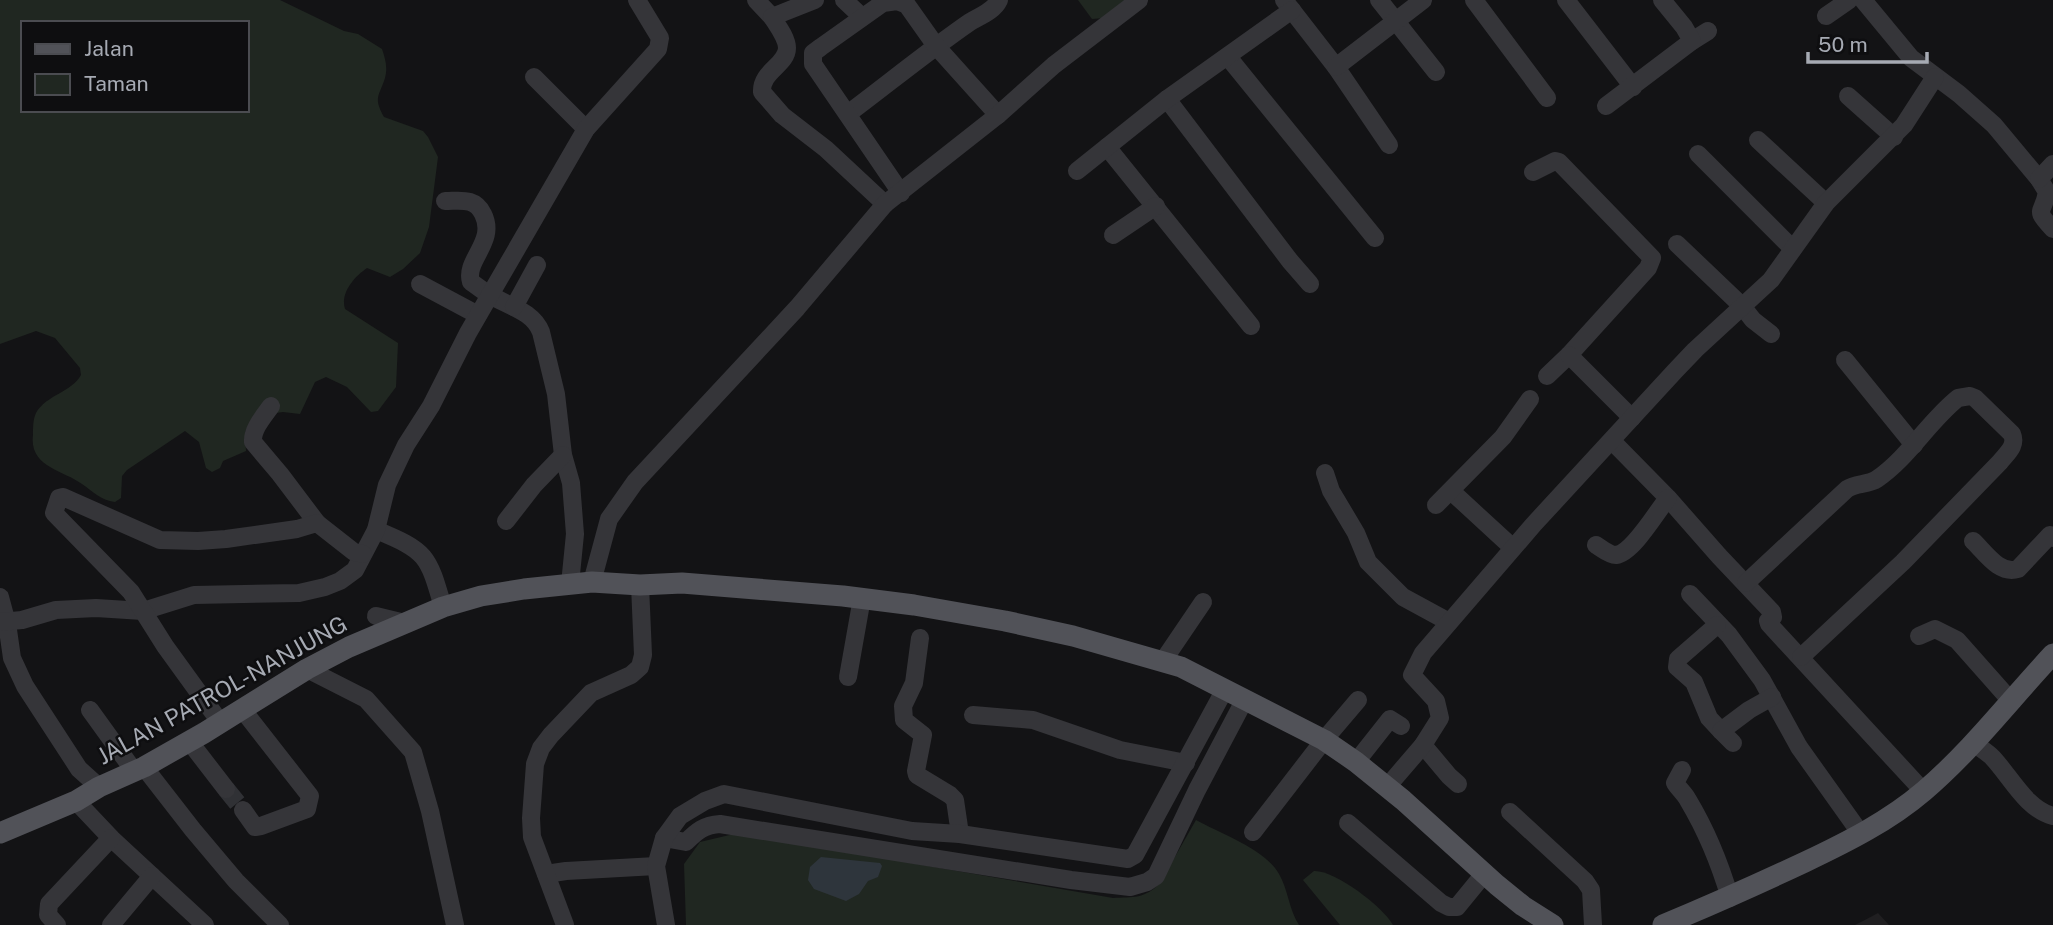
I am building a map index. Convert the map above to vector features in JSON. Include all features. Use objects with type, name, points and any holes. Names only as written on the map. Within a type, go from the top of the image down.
[{"type":"main road","name":"JALAN PATROL-NANJUNG","points":[[0,833],[76,801],[139,769],[349,647],[443,607],[481,596],[570,584],[681,583],[915,605],[1073,636],[1181,667],[1324,740],[1356,762],[1484,874],[1523,906],[1553,925]]},
{"type":"main road","points":[[1665,925],[1730,898],[1861,834],[1896,813],[1956,763],[2053,654]]},
{"type":"street","points":[[4,622],[56,610],[96,608],[143,611],[194,595],[299,593],[340,581],[355,570],[376,530],[387,485],[406,445],[431,406],[478,315],[586,129],[658,49],[660,38],[637,0]]},
{"type":"street","points":[[756,0],[772,17],[787,50],[763,80],[762,92],[782,115],[826,149],[885,205]]},
{"type":"street","points":[[772,17],[815,0]]},
{"type":"street","points":[[844,0],[862,17]]},
{"type":"street","points":[[849,113],[936,46],[995,7],[999,0]]},
{"type":"street","points":[[592,582],[609,519],[635,482],[797,308],[885,205],[998,116],[1054,65],[1139,0]]},
{"type":"street","points":[[1379,0],[1436,72]]},
{"type":"street","points":[[1336,67],[1423,0]]},
{"type":"street","points":[[1474,0],[1547,98]]},
{"type":"street","points":[[1566,0],[1633,87]]},
{"type":"street","points":[[1662,0],[1692,41]]},
{"type":"street","points":[[1826,16],[1849,0]]},
{"type":"street","points":[[1863,0],[1911,58],[1959,94],[1994,125],[2039,179],[2047,191],[2040,215],[2053,229]]},
{"type":"street","points":[[901,192],[813,64],[813,53],[883,3],[897,1],[907,5],[936,46],[998,116]]},
{"type":"street","points":[[1077,171],[1167,99],[1228,57],[1288,5],[1336,67],[1389,145]]},
{"type":"street","points":[[1606,106],[1708,31]]},
{"type":"street","points":[[1228,57],[1375,238]]},
{"type":"street","points":[[534,77],[586,129]]},
{"type":"street","points":[[1387,787],[1423,745],[1440,718],[1436,701],[1412,675],[1423,653],[1513,548],[1695,350],[1771,280],[1826,203],[1904,125],[1935,77]]},
{"type":"street","points":[[1848,96],[1894,137]]},
{"type":"street","points":[[1167,99],[1310,284]]},
{"type":"street","points":[[1758,140],[1826,203]]},
{"type":"street","points":[[1107,147],[1251,326]]},
{"type":"street","points":[[1698,154],[1793,249]]},
{"type":"street","points":[[1533,172],[1555,161],[1559,162],[1652,258],[1648,268],[1547,376]]},
{"type":"street","points":[[2039,179],[2053,164]]},
{"type":"street","points":[[445,201],[459,198],[471,202],[480,208],[488,226],[469,277],[471,282],[537,323],[541,332],[556,394],[563,455],[571,483],[575,534],[570,584]]},
{"type":"street","points":[[1113,235],[1156,206]]},
{"type":"street","points":[[1677,244],[1742,306],[1753,320],[1771,334]]},
{"type":"street","points":[[514,307],[537,265]]},
{"type":"street","points":[[421,284],[478,315]]},
{"type":"street","points":[[1569,355],[1633,418]]},
{"type":"street","points":[[1846,360],[1914,445]]},
{"type":"street","points":[[1746,583],[1847,489],[1875,481],[1891,468],[1954,401],[1964,396],[1975,398],[2010,431],[2014,440],[2013,446],[2000,462],[1903,562],[1801,657]]},
{"type":"street","points":[[1436,505],[1450,485],[1503,437],[1530,399]]},
{"type":"street","points":[[271,405],[254,431],[253,442],[317,523],[348,548],[363,554]]},
{"type":"street","points":[[1612,441],[1772,612],[1773,617],[1768,621],[1769,624],[1924,792]]},
{"type":"street","points":[[506,521],[534,485],[563,455]]},
{"type":"street","points":[[1325,473],[1331,491],[1356,533],[1365,558],[1403,597],[1449,622]]},
{"type":"street","points":[[1450,485],[1513,548]]},
{"type":"street","points":[[220,722],[165,646],[131,592],[54,513],[58,498],[63,497],[160,540],[226,539],[297,529],[317,523]]},
{"type":"street","points":[[1596,545],[1611,554],[1629,549],[1668,498]]},
{"type":"street","points":[[376,530],[410,544],[425,559],[431,568],[443,607]]},
{"type":"street","points":[[1973,541],[2000,566],[2014,571],[2052,534]]},
{"type":"street","points":[[565,925],[532,836],[536,764],[541,748],[551,735],[591,693],[631,675],[640,667],[643,655],[640,585]]},
{"type":"street","points":[[1690,594],[1752,666],[1799,747],[1861,834]]},
{"type":"street","points":[[0,597],[12,658],[25,686],[79,769],[99,787]]},
{"type":"street","points":[[848,677],[862,598]]},
{"type":"street","points":[[1163,661],[1203,602]]},
{"type":"street","points":[[376,616],[405,623]]},
{"type":"street","points":[[1717,625],[1678,659],[1676,664],[1694,682],[1709,718],[1727,737],[1749,710],[1772,697]]},
{"type":"street","points":[[1919,636],[1935,629],[1957,640],[2011,701]]},
{"type":"street","points":[[920,638],[914,683],[903,706],[904,720],[923,735],[917,775],[955,800],[960,834]]},
{"type":"street","points":[[307,669],[366,699],[413,752],[430,811],[455,925]]},
{"type":"street","points":[[666,925],[656,866],[664,838],[680,816],[705,801],[724,794],[912,831],[960,834],[1131,858],[1225,689]]},
{"type":"street","points":[[664,838],[686,842],[698,830],[720,824],[1130,887],[1156,876],[1196,790],[1245,699]]},
{"type":"street","points":[[1253,832],[1358,700]]},
{"type":"street","points":[[242,709],[310,796],[307,809],[261,826],[255,827],[243,810]]},
{"type":"street","points":[[90,710],[236,881],[280,925]]},
{"type":"street","points":[[973,715],[1027,718],[1120,750],[1186,763]]},
{"type":"street","points":[[1356,762],[1390,719],[1401,726]]},
{"type":"street","points":[[189,741],[226,789]]},
{"type":"street","points":[[1974,743],[1991,756],[2023,795],[2041,812],[2053,816]]},
{"type":"street","points":[[1423,745],[1458,784]]},
{"type":"street","points":[[1682,771],[1675,782],[1698,818],[1730,898]]},
{"type":"street","points":[[76,801],[111,838],[205,925]]},
{"type":"street","points":[[1510,812],[1585,881],[1591,890],[1593,925]]},
{"type":"street","points":[[1348,823],[1449,907],[1457,907],[1484,874]]},
{"type":"street","points":[[57,925],[48,915],[49,904],[111,838]]},
{"type":"street","points":[[546,874],[656,866]]},
{"type":"street","points":[[111,925],[152,876]]},
{"type":"shaded area","points":[[821,857],[880,863],[882,866],[878,877],[868,881],[859,894],[846,901],[814,889],[808,880],[810,867]]},
{"type":"shaded area","points":[[1878,913],[1889,925],[1855,925],[1863,921]]},
{"type":"green space","points":[[0,0],[280,0],[344,31],[358,34],[382,49],[386,70],[378,101],[384,117],[423,131],[438,157],[429,227],[420,253],[390,277],[367,268],[353,281],[344,297],[345,309],[398,343],[396,387],[378,411],[371,412],[347,387],[326,377],[315,382],[300,414],[283,412],[254,416],[245,432],[246,451],[223,461],[220,468],[212,472],[206,468],[199,442],[185,431],[127,470],[122,476],[121,498],[115,502],[110,501],[49,466],[36,454],[33,446],[33,424],[36,413],[46,402],[72,386],[81,375],[80,368],[55,338],[36,331],[0,344]]},
{"type":"green space","points":[[1078,0],[1125,0],[1104,18],[1092,19]]},
{"type":"green space","points":[[1196,820],[1242,843],[1272,865],[1282,880],[1299,925],[686,925],[684,864],[700,842],[738,833],[1113,898],[1138,896],[1149,892],[1160,883]]},
{"type":"green space","points":[[1314,871],[1334,876],[1358,891],[1388,917],[1393,925],[1340,925],[1303,880]]},
{"type":"tunnel","points":[[226,789],[243,810]]}]
